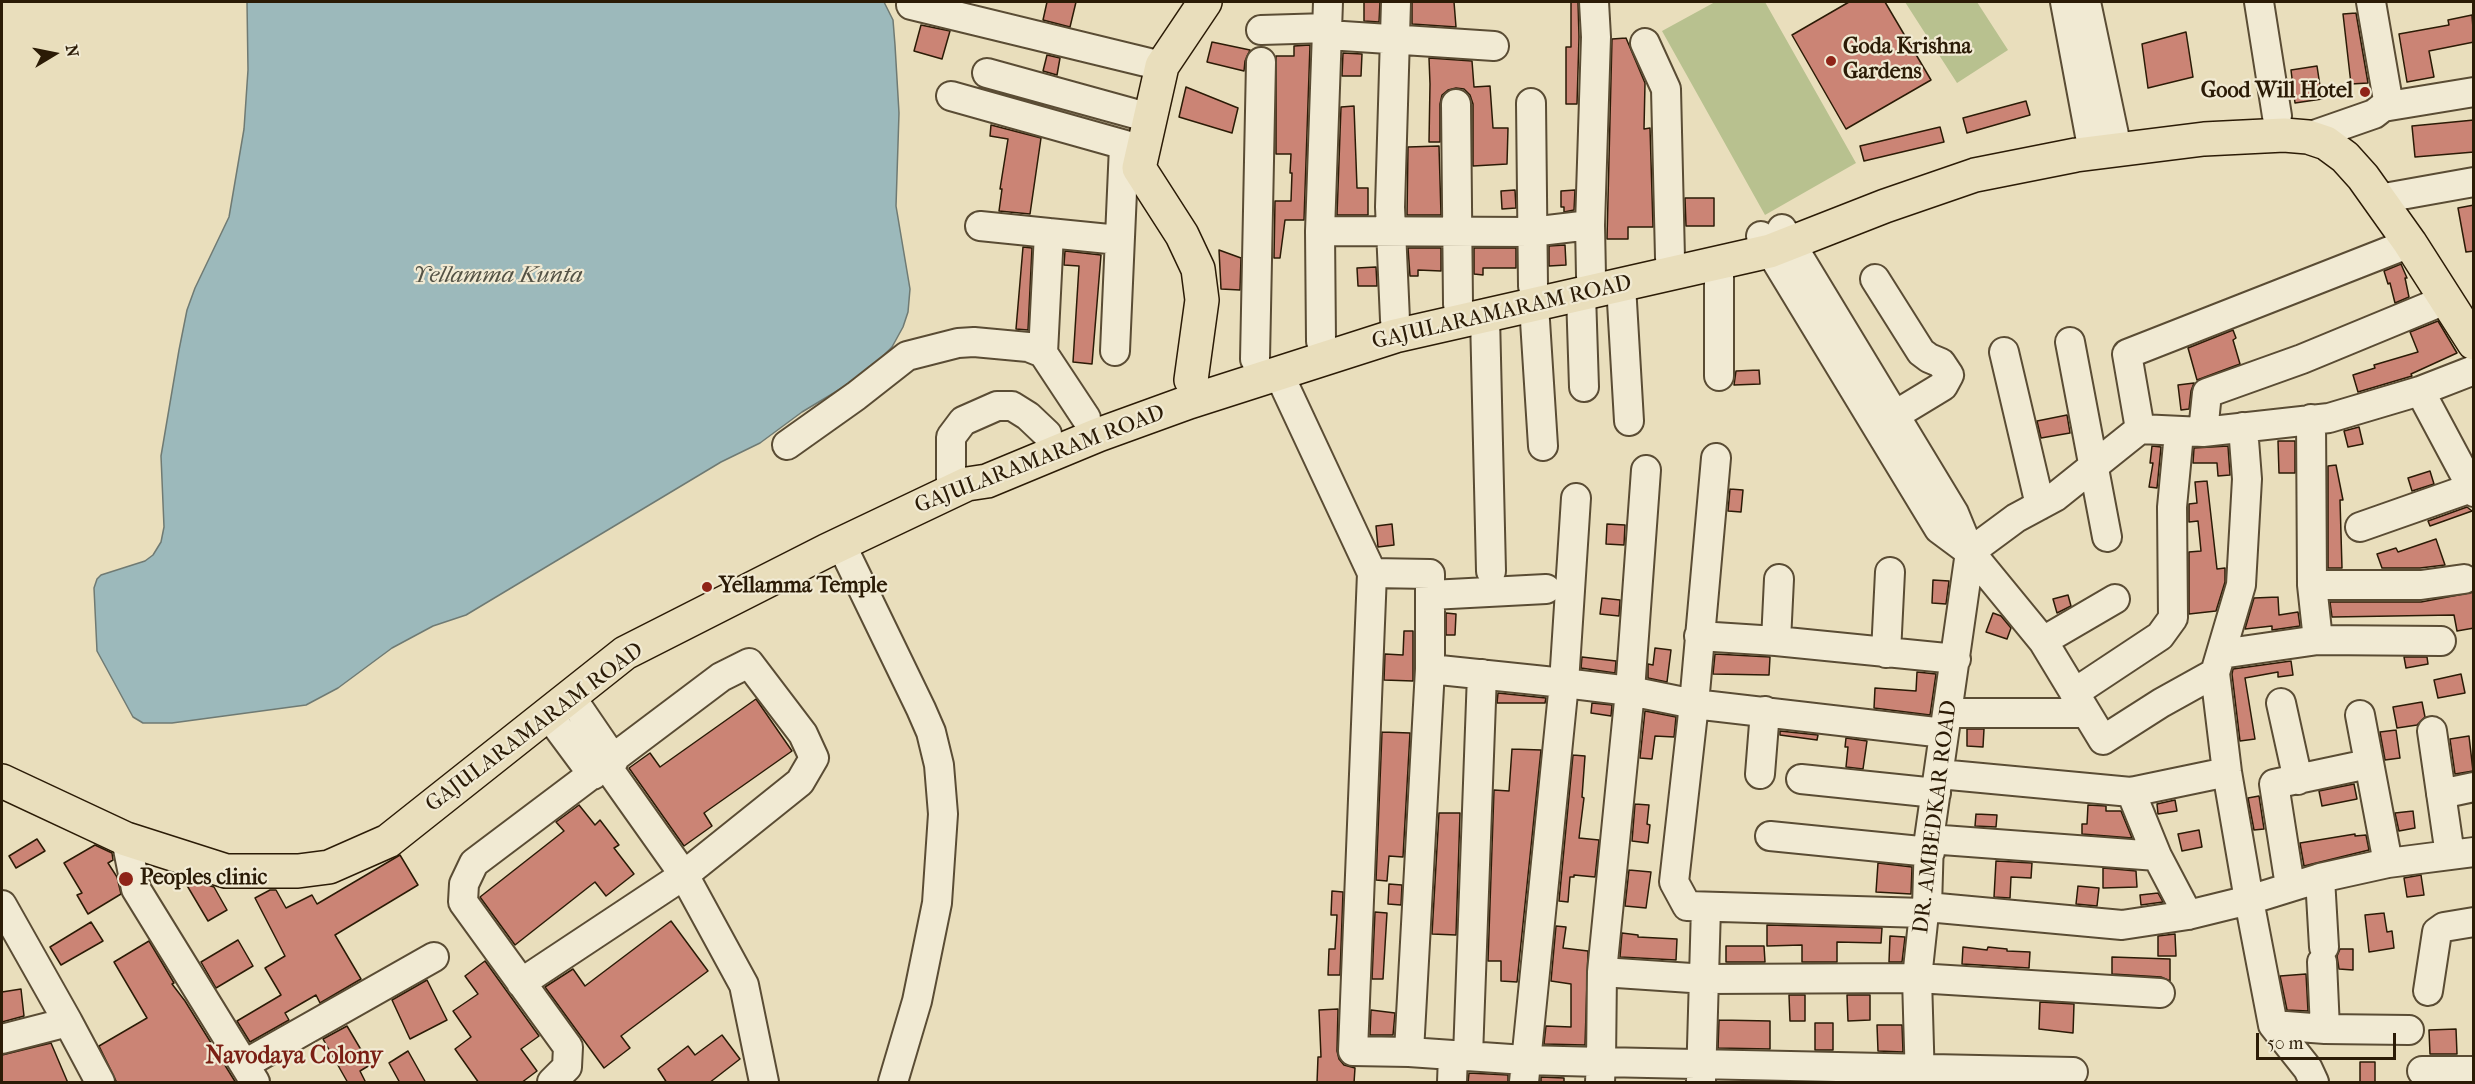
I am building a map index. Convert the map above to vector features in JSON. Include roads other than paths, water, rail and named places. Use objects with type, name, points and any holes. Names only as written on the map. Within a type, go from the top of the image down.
[{"type":"main road","points":[[1191,380],[1202,300],[1198,269],[1182,236],[1139,168],[1133,148],[1150,118],[1162,66],[1204,2]]},
{"type":"main road","name":"GAJULARAMARAM ROAD","points":[[2,781],[126,839],[226,871],[272,872],[329,867],[388,841],[625,653],[959,487],[987,481],[1267,366],[1395,336],[1471,310],[1533,296],[1719,264],[1776,240],[1910,176],[1958,159],[2277,116],[2309,119],[2321,133],[2366,160],[2474,321]]},
{"type":"main road","points":[[2103,140],[2204,139],[2321,133],[2326,143],[2345,157],[2363,177],[2410,243],[2474,343]]},
{"type":"main road","points":[[1598,285],[1670,258],[1776,240]]},
{"type":"main road","points":[[959,487],[977,463],[1086,418],[1191,380],[1267,366],[1321,342],[1395,320],[1471,310]]},
{"type":"main road","name":"GAJULARAMARAM ROAD","points":[[2,765],[250,870]]},
{"type":"street","points":[[1395,320],[1390,233],[1396,2]]},
{"type":"street","points":[[1594,2],[1596,37],[1590,225],[1598,285],[1629,421]]},
{"type":"street","points":[[2065,2],[2103,140]]},
{"type":"street","points":[[2086,2],[2103,140]]},
{"type":"street","points":[[2259,2],[2277,116]]},
{"type":"street","points":[[2375,2],[2384,118],[2474,104]]},
{"type":"street","points":[[911,5],[1162,66]]},
{"type":"street","points":[[1321,342],[1320,231],[1328,21]]},
{"type":"street","points":[[1261,30],[1328,21],[1395,39],[1494,46]]},
{"type":"street","points":[[1645,44],[1666,89],[1670,258]]},
{"type":"street","points":[[1261,62],[1267,366],[1372,573],[1353,1051],[1409,1052],[1458,1064],[1524,1071],[1920,1076],[2073,1072]]},
{"type":"street","points":[[987,73],[1150,118]]},
{"type":"street","points":[[2321,133],[2382,110],[2474,92]]},
{"type":"street","points":[[951,96],[1133,148],[1119,240],[1115,351]]},
{"type":"street","points":[[1456,104],[1459,233],[1471,310],[1491,571]]},
{"type":"street","points":[[1531,104],[1533,296],[1543,446]]},
{"type":"street","points":[[2390,197],[2474,182]]},
{"type":"street","points":[[1320,231],[1531,232],[1590,225]]},
{"type":"street","points":[[980,226],[1119,240]]},
{"type":"street","points":[[1043,353],[1049,233]]},
{"type":"street","points":[[1776,240],[1885,421],[1954,513],[1970,552],[2043,641],[2103,740],[2218,664],[2318,640],[2441,641]]},
{"type":"street","points":[[2140,429],[2127,354],[2410,243]]},
{"type":"street","points":[[1719,264],[1719,376]]},
{"type":"street","points":[[1875,279],[1921,352],[1941,363],[1949,375],[1943,386],[1885,421]]},
{"type":"street","points":[[1584,387],[1598,285]]},
{"type":"street","points":[[1430,669],[1630,691],[1694,704],[1946,723],[2080,703],[2160,636],[2173,618],[2172,507],[2191,432],[2207,393],[2302,359],[2445,300]]},
{"type":"street","points":[[787,445],[907,356],[946,345],[974,342],[1028,347],[1043,353],[1086,418]]},
{"type":"street","points":[[2070,342],[2107,537]]},
{"type":"street","points":[[2004,352],[2040,505]]},
{"type":"street","points":[[1970,552],[2016,518],[2055,497],[2140,429],[2191,432],[2329,418],[2420,391],[2474,370]]},
{"type":"street","points":[[2360,527],[2472,490],[2420,391]]},
{"type":"street","points":[[959,487],[951,437],[963,421],[997,406],[1012,406],[1028,416],[1047,434]]},
{"type":"street","points":[[2311,419],[2312,585],[2318,640]]},
{"type":"street","points":[[2244,427],[2247,479],[2241,585],[2218,664],[2227,772],[2273,1026],[2308,1069],[2313,1083]]},
{"type":"street","points":[[1716,458],[1694,704],[1674,882],[1686,906],[1925,910],[2122,925],[2188,915],[2249,900],[2320,878],[2388,862],[2462,854],[2441,794],[2432,731]]},
{"type":"street","points":[[1601,1072],[1602,972],[1630,691],[1646,470]]},
{"type":"street","points":[[1524,1071],[1564,683],[1576,498]]},
{"type":"street","points":[[833,548],[921,709],[931,732],[939,765],[943,813],[937,903],[917,1001],[893,1083]]},
{"type":"street","name":"DR. AMBEDKAR ROAD","points":[[1920,1076],[1917,978],[1937,784],[1970,552]]},
{"type":"street","points":[[1886,653],[1890,572]]},
{"type":"street","points":[[1372,573],[1430,574],[1430,669],[1409,1052]]},
{"type":"street","points":[[1776,641],[1779,579]]},
{"type":"street","points":[[2312,585],[2421,585],[2464,579]]},
{"type":"street","points":[[1431,595],[1546,589]]},
{"type":"street","points":[[2043,641],[2115,599]]},
{"type":"street","points":[[1699,636],[1776,641],[1956,659]]},
{"type":"street","points":[[521,984],[684,875],[800,782],[814,758],[803,734],[749,663],[721,677],[474,863],[464,884],[463,902],[521,984],[568,1047],[567,1067],[552,1083]]},
{"type":"street","points":[[1458,1064],[1482,674]]},
{"type":"street","points":[[2281,703],[2298,780]]},
{"type":"street","points":[[559,705],[684,875],[744,985],[764,1083]]},
{"type":"street","points":[[1760,774],[1765,711]]},
{"type":"street","points":[[2360,715],[2388,862]]},
{"type":"street","points":[[2290,886],[2274,784],[2368,764]]},
{"type":"street","points":[[1801,779],[2131,792],[2227,772]]},
{"type":"street","points":[[2441,794],[2474,787]]},
{"type":"street","points":[[2131,792],[2157,856],[2188,915]]},
{"type":"street","points":[[1770,836],[2157,856]]},
{"type":"street","points":[[126,839],[136,889],[250,1073],[434,957]]},
{"type":"street","points":[[2320,878],[2325,1029]]},
{"type":"street","points":[[1702,1073],[1706,906]]},
{"type":"street","points":[[3,912],[68,1022],[100,1083]]},
{"type":"street","points":[[2428,991],[2438,932],[2444,927],[2474,922]]},
{"type":"street","points":[[1602,972],[1706,979],[1917,978],[2160,993]]},
{"type":"street","points":[[2,1039],[68,1022]]},
{"type":"street","points":[[2273,1026],[2325,1029],[2474,1071]]},
{"type":"water","name":"Yellamma Kunta","points":[[247,2],[884,2],[893,20],[899,113],[896,206],[910,289],[908,312],[903,327],[892,347],[875,364],[852,382],[802,412],[760,443],[721,462],[466,615],[433,626],[392,648],[338,688],[306,705],[172,723],[143,723],[133,717],[97,651],[94,588],[101,575],[145,561],[153,555],[161,542],[164,527],[161,456],[187,310],[229,217],[244,129],[248,70]]},
{"type":"place","name":"Goda Krishna Gardens","points":[[1831,61]]},
{"type":"place","name":"Good Will Hotel","points":[[2365,92]]},
{"type":"place","name":"Yellamma Temple","points":[[707,587]]},
{"type":"place","name":"Peoples clinic","points":[[126,879]]},
{"type":"district","name":"Navodaya Colony","points":[[294,1057]]}]
